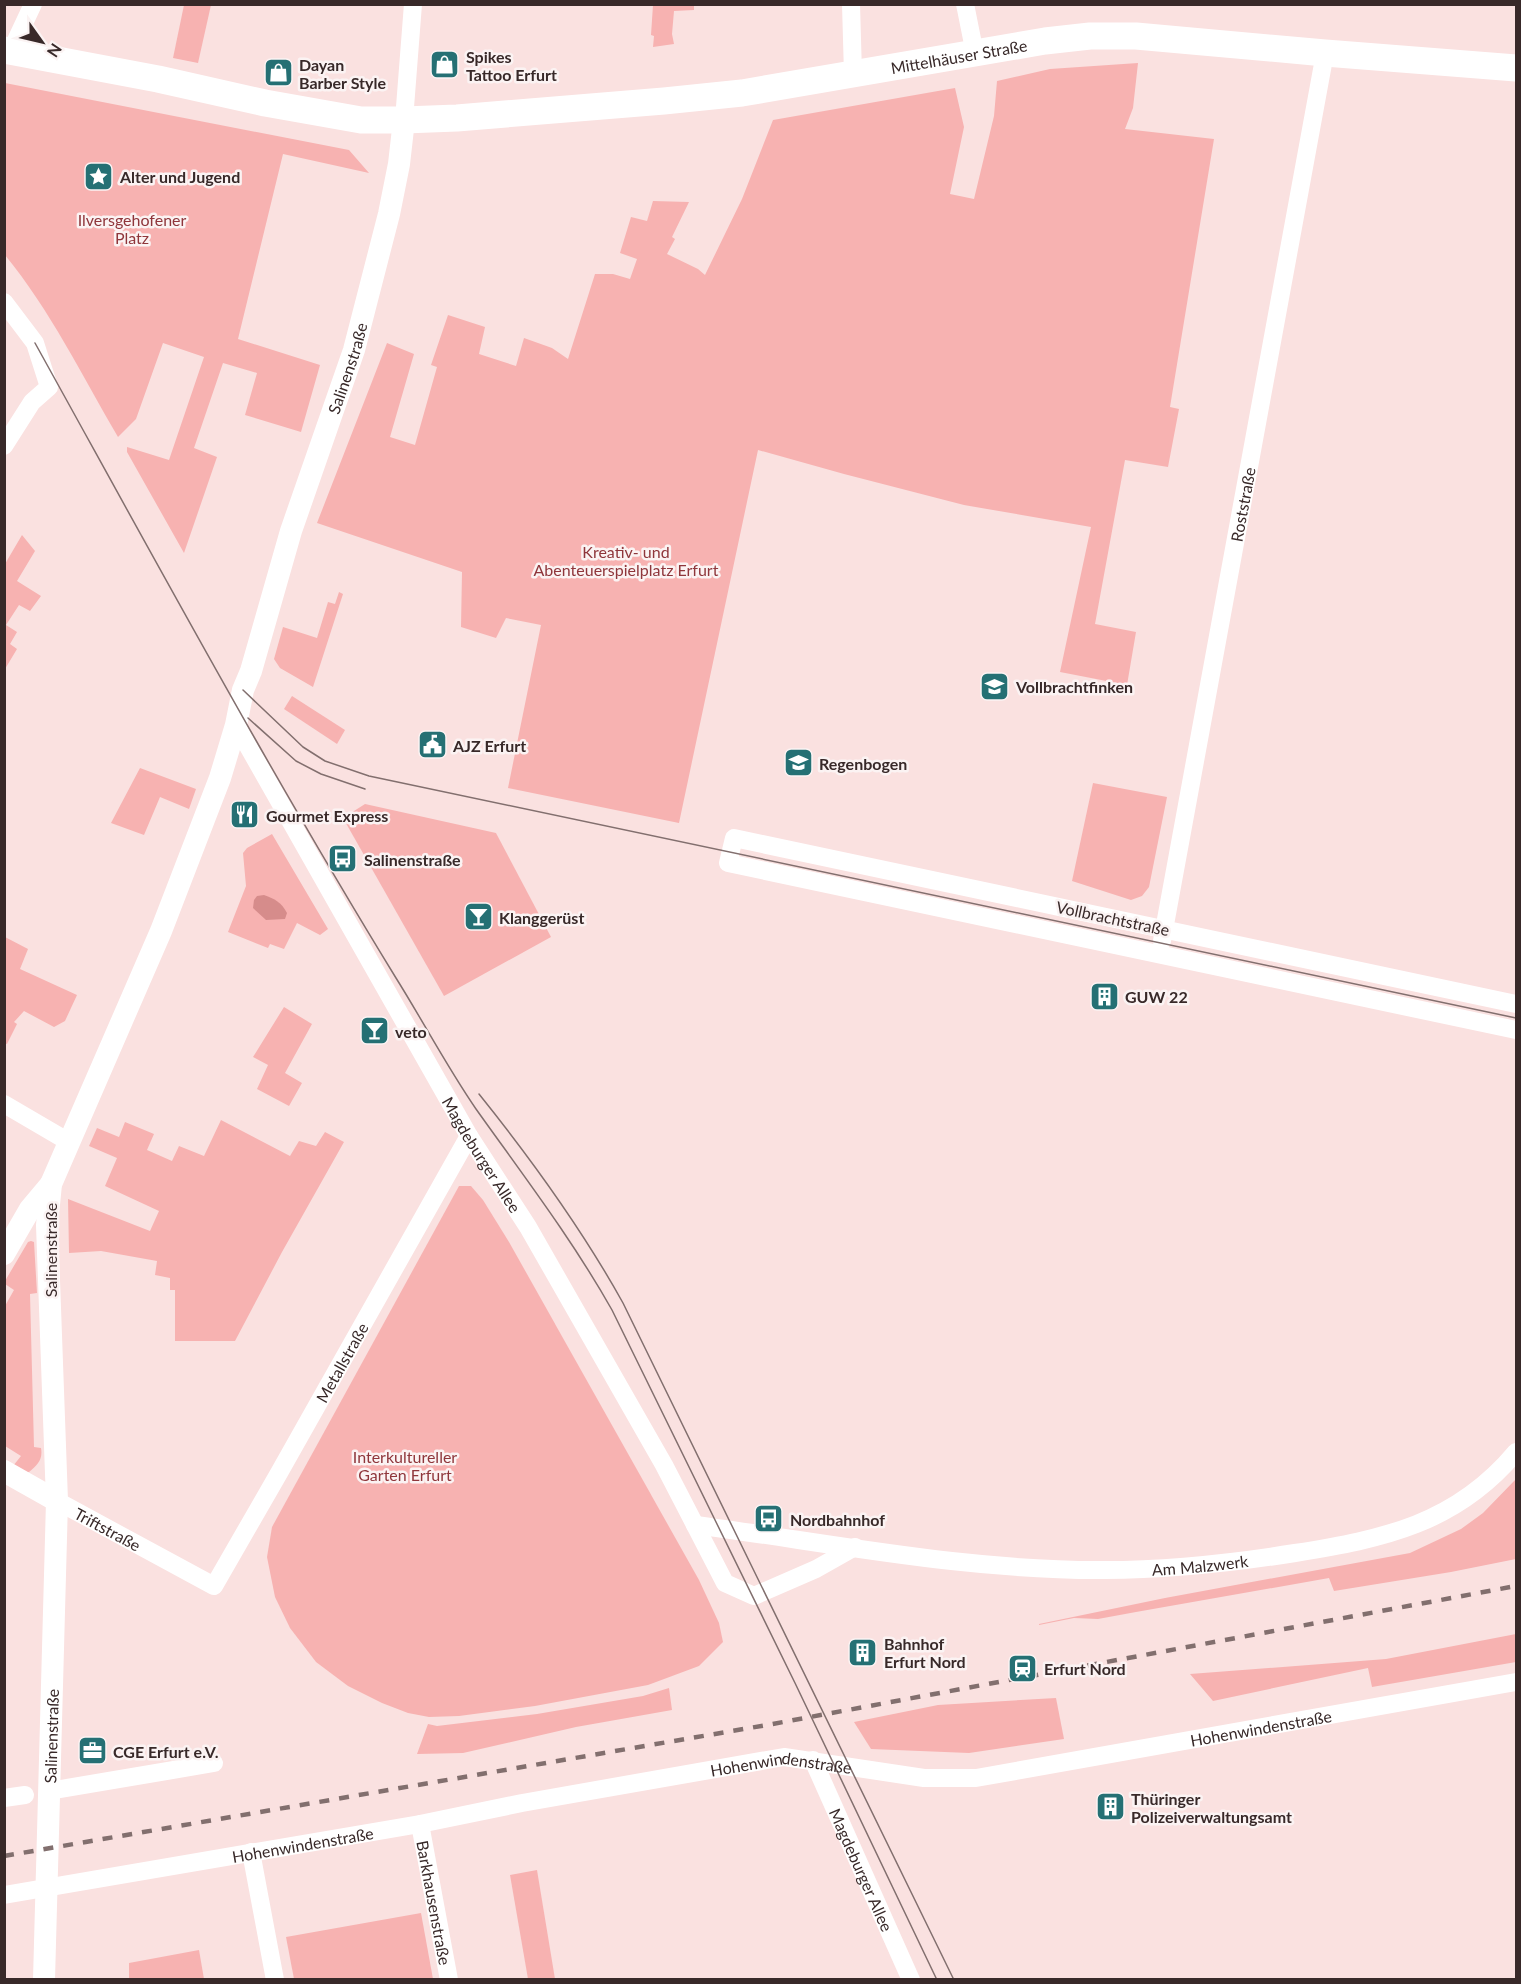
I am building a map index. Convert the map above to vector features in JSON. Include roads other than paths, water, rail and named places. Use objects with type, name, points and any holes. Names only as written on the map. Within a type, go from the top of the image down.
[{"type":"main road","name":"Mittelhäuser Straße","points":[[404,120],[457,118],[742,93],[1090,36],[1136,36],[1516,68]]},
{"type":"main road","points":[[8,51],[361,120],[404,120]]},
{"type":"street","points":[[8,51],[33,4]]},
{"type":"street","name":"Salinenstraße","points":[[44,1980],[57,1501],[47,1225],[51,1184],[161,931],[220,778],[236,725],[243,690],[253,664],[291,531],[354,350],[389,214],[399,164],[413,4]]},
{"type":"street","points":[[851,4],[852,74]]},
{"type":"street","points":[[965,4],[975,54]]},
{"type":"street","name":"Roststraße","points":[[1159,954],[1325,53]]},
{"type":"street","points":[[4,302],[34,344],[49,387],[32,402],[4,447]]},
{"type":"street","name":"Magdeburger Allee","points":[[236,725],[469,1136],[528,1227],[664,1465],[725,1584],[754,1596],[816,1569],[855,1547]]},
{"type":"street","name":"Vollbrachtstraße","points":[[1159,954],[728,864],[734,838],[1516,1004]]},
{"type":"street","points":[[1159,954],[1516,1030]]},
{"type":"street","points":[[4,1104],[69,1142]]},
{"type":"street","name":"Metallstraße","points":[[214,1586],[469,1136]]},
{"type":"street","points":[[4,1254],[30,1209],[51,1184]]},
{"type":"street","name":"Am Malzwerk","points":[[695,1525],[987,1564],[1104,1570],[1181,1568],[1246,1561],[1334,1547],[1410,1528],[1469,1497],[1501,1471],[1516,1452]]},
{"type":"street","name":"Triftstraße","points":[[4,1472],[214,1586]]},
{"type":"street","name":"Hohenwindenstraße","points":[[4,1895],[420,1824],[522,1803],[784,1757],[924,1778],[976,1778],[1516,1682]]},
{"type":"street","name":"Magdeburger Allee","points":[[813,1760],[911,1980]]},
{"type":"street","points":[[49,1791],[214,1763]]},
{"type":"street","points":[[4,1798],[25,1795]]},
{"type":"street","name":"Barkhausenstraße","points":[[420,1824],[449,1980]]},
{"type":"street","points":[[252,1852],[275,1980]]},
{"type":"tram line","points":[[35,343],[212,663],[349,900],[465,1093],[564,1233],[612,1310],[795,1683],[937,1980]]},
{"type":"tram line","points":[[243,690],[303,747],[325,761],[369,776],[1516,1018]]},
{"type":"tram line","points":[[248,718],[296,761],[321,774],[365,789]]},
{"type":"tram line","points":[[479,1094],[556,1196],[591,1248],[623,1303],[954,1980]]},
{"type":"railway","points":[[4,1856],[767,1725],[1516,1586]]},
{"type":"place","name":"Spikes Tattoo Erfurt","points":[[445,65]]},
{"type":"place","name":"Dayan Barber Style","points":[[278,73]]},
{"type":"place","name":"Alter und Jugend","points":[[99,176]]},
{"type":"place","name":"Vollbrachtfinken","points":[[995,686]]},
{"type":"place","name":"AJZ Erfurt","points":[[432,745]]},
{"type":"place","name":"Regenbogen","points":[[798,763]]},
{"type":"place","name":"Gourmet Express","points":[[245,815]]},
{"type":"place","name":"Salinenstraße","points":[[343,859]]},
{"type":"place","name":"Klanggerüst","points":[[478,917]]},
{"type":"place","name":"GUW 22","points":[[1104,996]]},
{"type":"place","name":"veto","points":[[374,1031]]},
{"type":"place","name":"Nordbahnhof","points":[[769,1519]]},
{"type":"place","name":"Bahnhof Erfurt Nord","points":[[863,1652]]},
{"type":"place","name":"Erfurt Nord","points":[[1023,1668]]},
{"type":"place","name":"CGE Erfurt e.V.","points":[[92,1751]]},
{"type":"place","name":"Thüringer Polizeiverwaltungsamt","points":[[1110,1807]]},
{"type":"park label","name":"Ilversgehofener Platz","points":[[132,228]]},
{"type":"park label","name":"Kreativ- und Abenteuerspielplatz Erfurt","points":[[626,560]]},
{"type":"park label","name":"Interkultureller Garten Erfurt","points":[[405,1465]]}]
